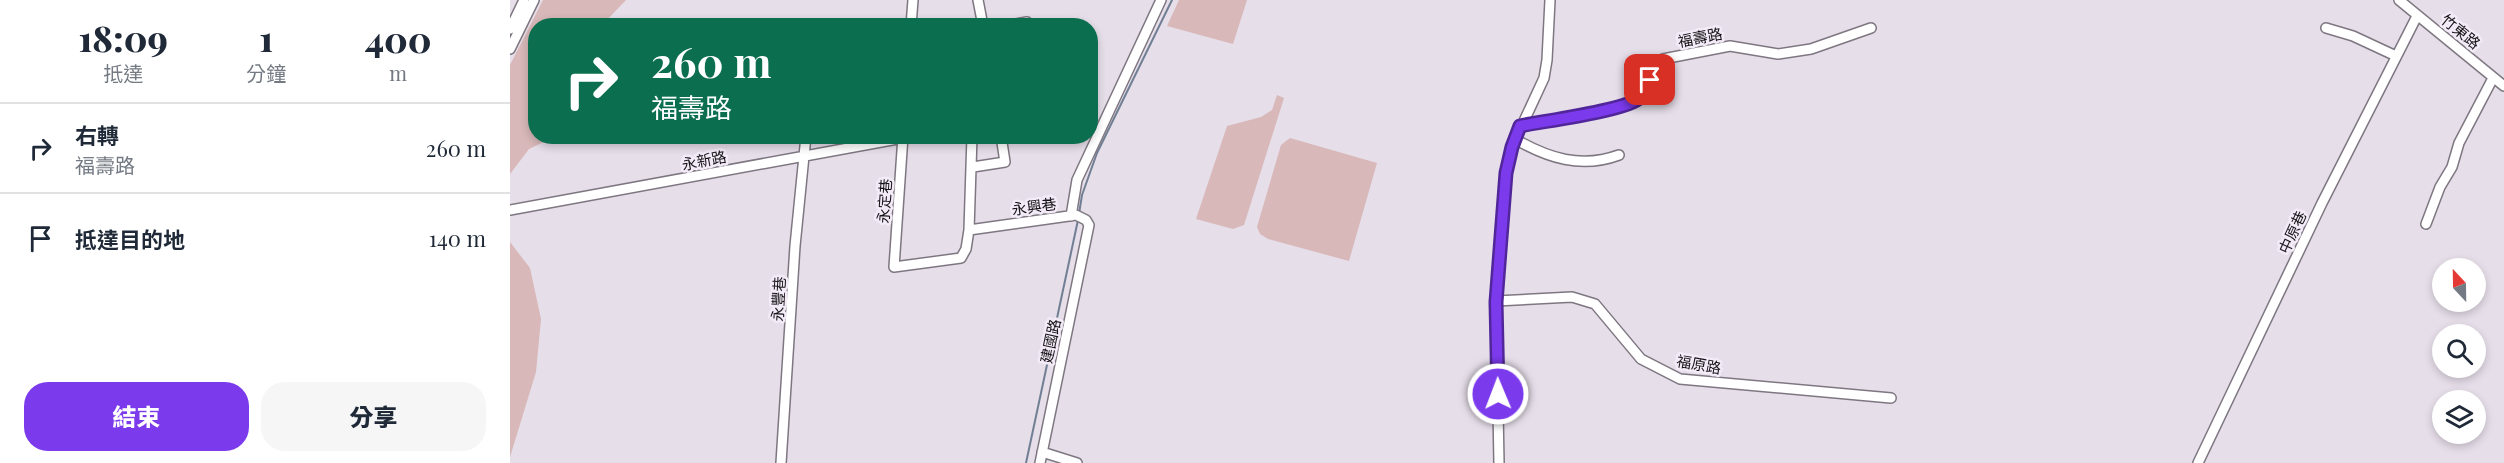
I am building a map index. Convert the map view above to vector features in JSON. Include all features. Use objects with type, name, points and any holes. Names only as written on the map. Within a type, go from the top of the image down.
[{"type":"street","points":[[510,29],[524,0]]},
{"type":"street","points":[[510,49],[534,0]]},
{"type":"street","points":[[912,18],[913,0]]},
{"type":"street","points":[[978,0],[981,18]]},
{"type":"street","name":"永興巷","points":[[1098,135],[1161,0]]},
{"type":"street","points":[[1499,463],[1496,302],[1506,173],[1520,126],[1544,78],[1550,0]]},
{"type":"street","name":"竹東路","points":[[2399,0],[2504,86]]},
{"type":"street","name":"中原巷","points":[[2199,463],[2322,202],[2417,15]]},
{"type":"street","name":"福壽路","points":[[1520,126],[1616,107],[1636,100],[1644,93],[1663,59],[1730,46],[1778,54],[1811,49],[1871,27]]},
{"type":"street","points":[[2326,28],[2353,36],[2396,56]]},
{"type":"street","points":[[2426,224],[2440,187],[2452,167],[2459,143],[2493,78]]},
{"type":"street","points":[[1515,139],[1547,156],[1600,162],[1619,156]]},
{"type":"street","name":"永豐巷","points":[[781,463],[795,246],[806,144]]},
{"type":"street","name":"永新路","points":[[510,210],[867,144]]},
{"type":"street","name":"永定巷","points":[[903,144],[894,267],[961,258],[966,249],[969,230]]},
{"type":"street","points":[[969,230],[972,144]]},
{"type":"street","points":[[973,167],[1005,162],[1002,144]]},
{"type":"street","name":"永興巷","points":[[969,230],[1076,216],[1077,180],[1094,144]]},
{"type":"street","name":"建國路","points":[[1040,463],[1089,225],[1076,216]]},
{"type":"street","name":"福原路","points":[[1496,302],[1572,297],[1595,304],[1641,359],[1680,379],[1891,398]]},
{"type":"street","points":[[1042,452],[1077,463]]},
{"type":"shaded area","points":[[543,0],[626,0],[609,18],[534,18]]},
{"type":"shaded area","points":[[1179,0],[1247,0],[1233,44],[1167,26]]},
{"type":"shaded area","points":[[528,30],[528,144],[539,144],[529,149],[510,174],[510,65]]},
{"type":"shaded area","points":[[1277,95],[1284,98],[1244,225],[1233,229],[1196,219],[1227,126],[1261,117],[1272,110]]},
{"type":"shaded area","points":[[1290,138],[1377,163],[1349,261],[1268,239],[1260,234],[1257,227],[1281,145]]},
{"type":"shaded area","points":[[510,242],[530,268],[541,319],[536,372],[510,457]]},
{"type":"waterway","points":[[1079,214],[1082,195],[1097,153],[1172,0]]},
{"type":"waterway","points":[[1026,463],[1078,220]]},
{"type":"route","points":[[1498,394],[1496,302],[1506,173],[1520,126],[1616,107],[1636,100],[1644,93],[1650,80]]}]
